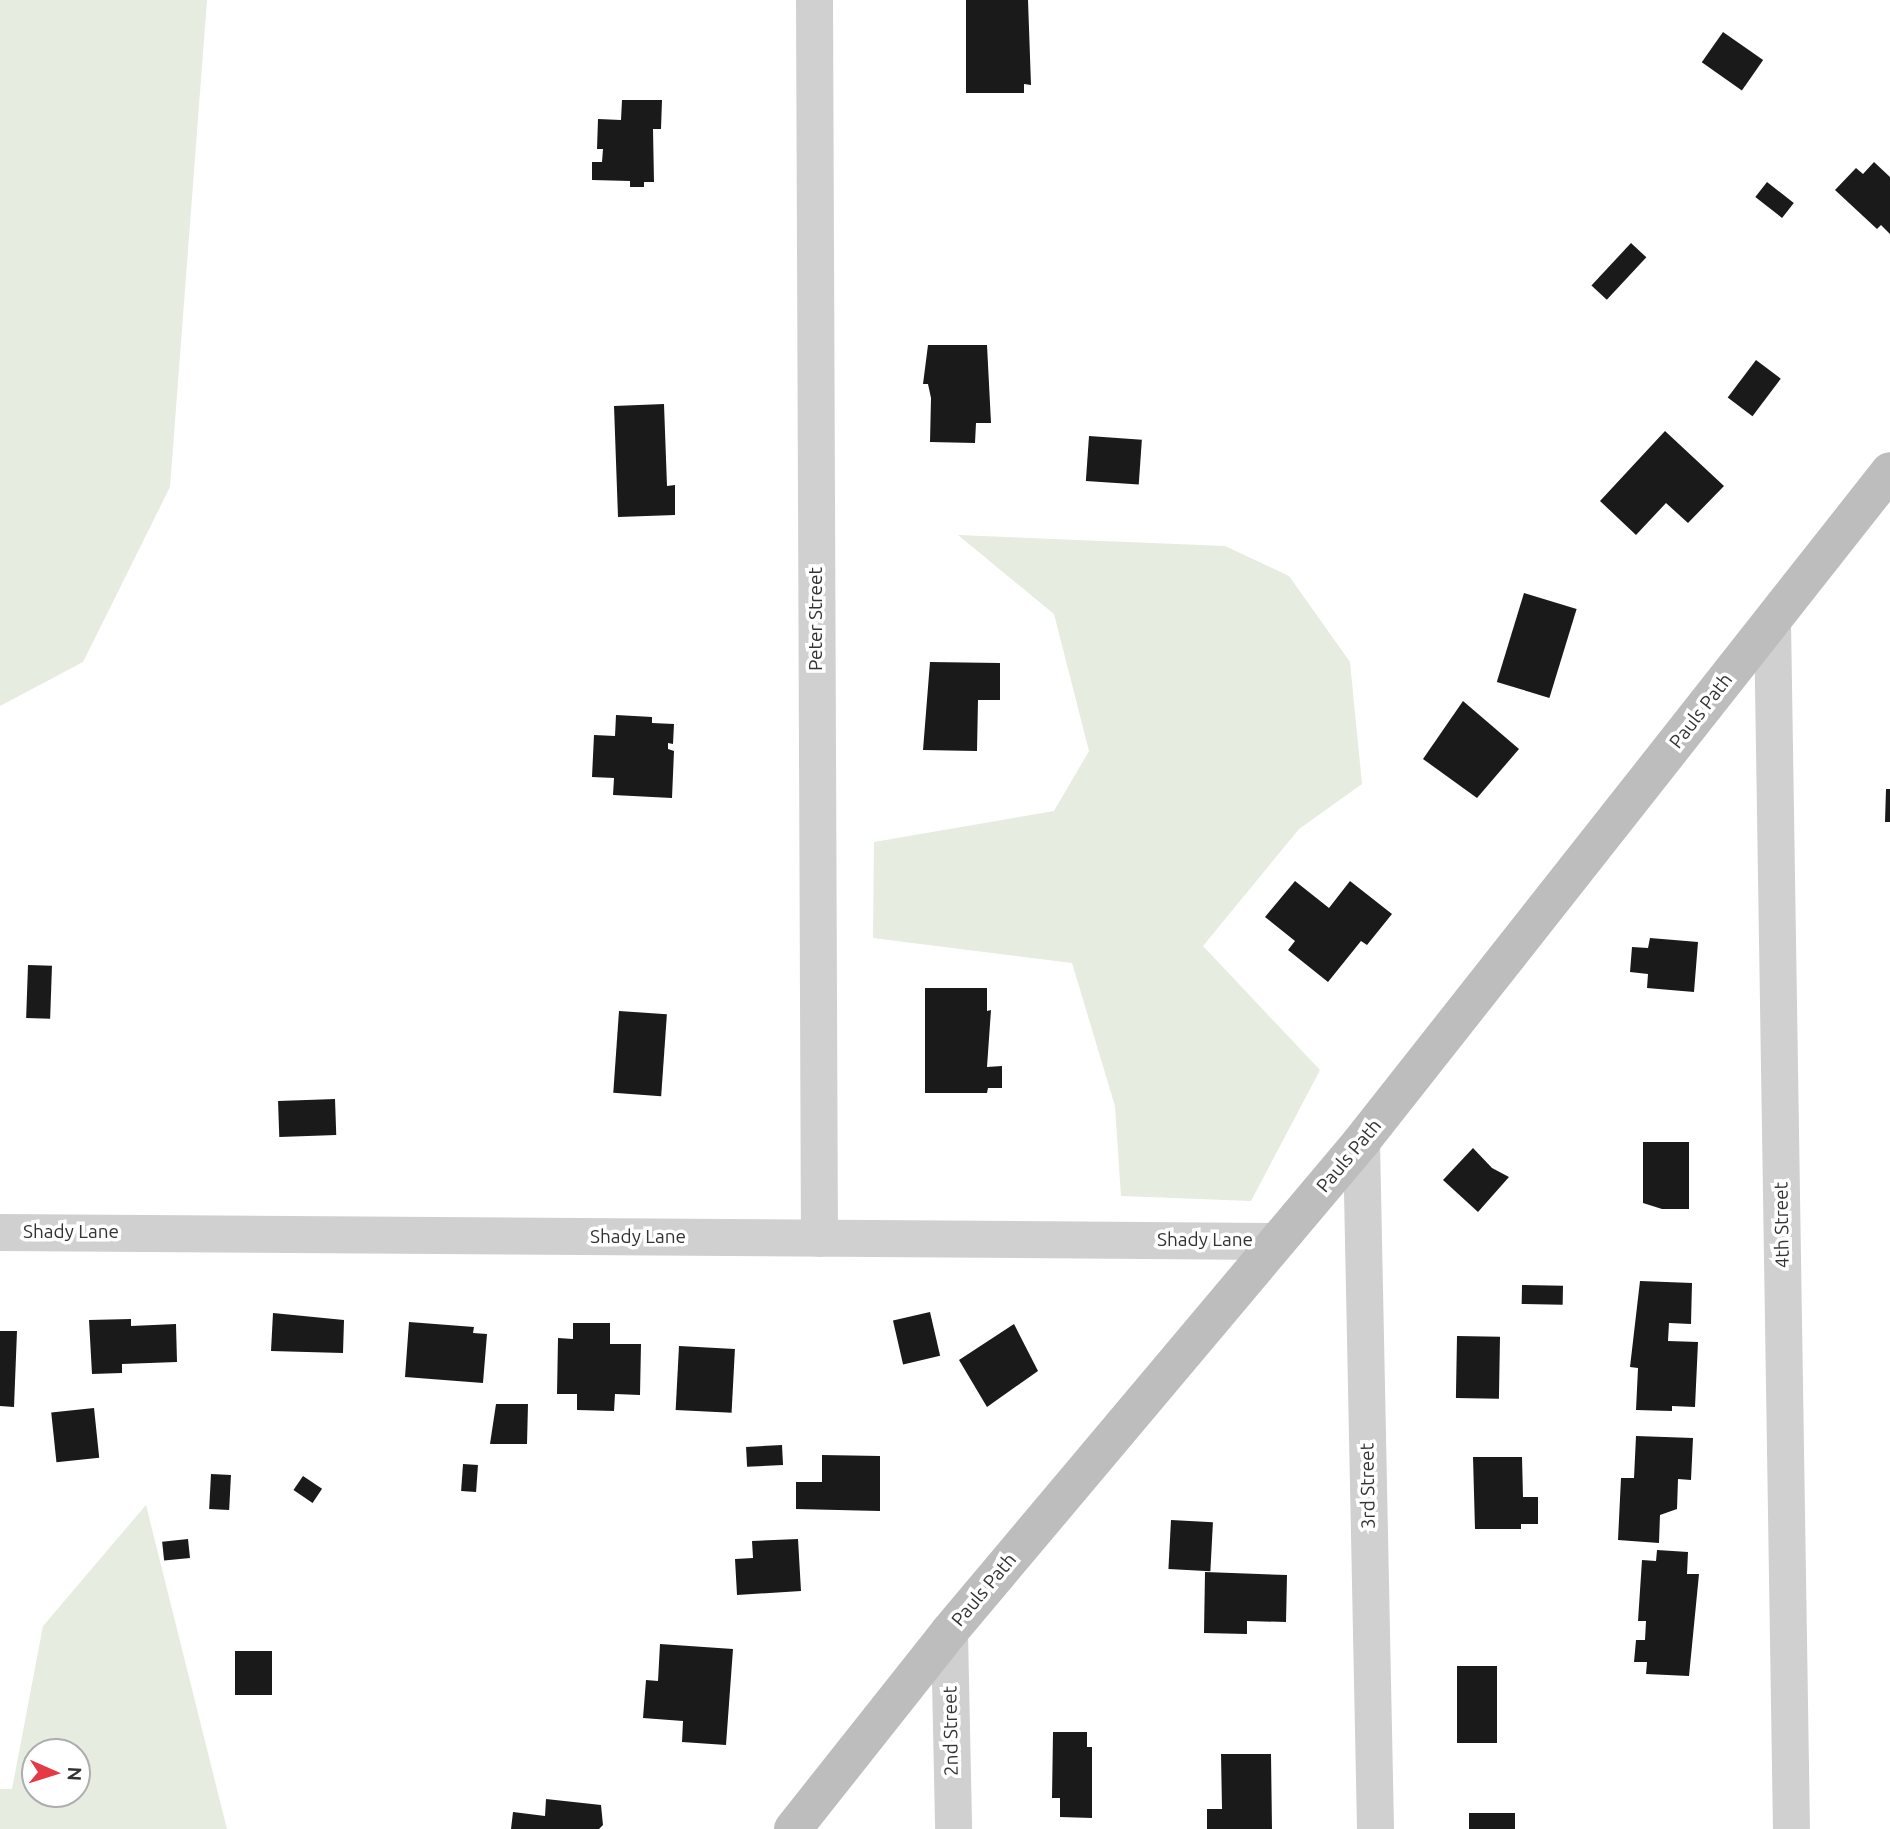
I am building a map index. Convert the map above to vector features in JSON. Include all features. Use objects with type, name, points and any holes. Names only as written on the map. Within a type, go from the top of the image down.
[{"type":"street","name":"Peter Street","points":[[814,0],[819,1238]]},
{"type":"street","name":"Pauls Path","points":[[793,1829],[949,1632],[1361,1142],[1890,471]]},
{"type":"street","name":"4th Street","points":[[1772,621],[1791,1829]]},
{"type":"street","name":"3rd Street","points":[[1361,1142],[1375,1829]]},
{"type":"street","name":"Shady Lane","points":[[0,1232],[1277,1241]]},
{"type":"street","name":"2nd Street","points":[[949,1632],[953,1829]]},
{"type":"shaded area","points":[[0,0],[207,0],[170,487],[83,662],[0,706]]},
{"type":"shaded area","points":[[958,535],[1225,546],[1289,576],[1350,662],[1362,784],[1299,829],[1203,946],[1320,1070],[1251,1201],[1121,1196],[1115,1106],[1072,963],[873,938],[874,842],[1054,811],[1089,751],[1054,614]]},
{"type":"shaded area","points":[[146,1505],[227,1829],[0,1829],[0,1789],[12,1789],[21,1742],[21,1808],[91,1808],[91,1738],[22,1738],[43,1626]]},
{"type":"building","points":[[966,0],[1028,0],[1031,85],[1024,84],[1024,93],[966,93]]},
{"type":"building","points":[[1723,32],[1763,60],[1742,90],[1702,62]]},
{"type":"building","points":[[622,100],[662,100],[661,129],[653,129],[654,182],[644,182],[644,187],[630,187],[630,181],[592,180],[592,162],[602,162],[603,149],[597,149],[598,119],[621,120]]},
{"type":"building","points":[[1874,162],[1890,177],[1890,234],[1881,225],[1877,229],[1835,190],[1856,168],[1863,174]]},
{"type":"building","points":[[1767,182],[1794,203],[1782,218],[1755,197]]},
{"type":"building","points":[[1631,243],[1646,257],[1607,300],[1591,285]]},
{"type":"building","points":[[928,345],[987,345],[991,423],[976,423],[975,443],[930,442],[931,398],[928,384],[923,384]]},
{"type":"building","points":[[1756,360],[1781,379],[1752,416],[1728,398]]},
{"type":"building","points":[[664,404],[667,486],[675,485],[675,515],[618,517],[614,406]]},
{"type":"building","points":[[1665,431],[1724,486],[1688,523],[1666,503],[1636,535],[1600,501]]},
{"type":"building","points":[[1089,436],[1142,440],[1139,485],[1086,481]]},
{"type":"building","points":[[1524,593],[1577,609],[1549,698],[1497,682]]},
{"type":"building","points":[[930,662],[1000,663],[1000,700],[978,700],[977,751],[923,750]]},
{"type":"building","points":[[1463,701],[1519,749],[1477,798],[1423,759]]},
{"type":"building","points":[[616,715],[652,717],[652,723],[674,724],[673,744],[668,743],[668,749],[674,751],[672,798],[613,795],[614,778],[592,777],[594,735],[615,736]]},
{"type":"building","points":[[1886,789],[1890,789],[1890,822],[1885,822]]},
{"type":"building","points":[[1295,881],[1329,908],[1350,881],[1392,914],[1367,945],[1361,941],[1328,982],[1288,950],[1295,941],[1265,917]]},
{"type":"building","points":[[1650,938],[1698,942],[1694,992],[1647,988],[1648,974],[1630,972],[1632,947],[1648,948]]},
{"type":"building","points":[[28,965],[52,966],[50,1019],[26,1018]]},
{"type":"building","points":[[925,988],[987,988],[987,1011],[991,1010],[987,1067],[1002,1066],[1002,1088],[988,1088],[987,1093],[925,1093]]},
{"type":"building","points":[[619,1011],[667,1014],[661,1096],[613,1093]]},
{"type":"building","points":[[335,1099],[336,1135],[279,1137],[278,1101]]},
{"type":"building","points":[[1643,1142],[1689,1142],[1689,1209],[1662,1209],[1643,1203]]},
{"type":"building","points":[[1473,1148],[1492,1168],[1509,1177],[1478,1212],[1443,1180]]},
{"type":"building","points":[[1640,1281],[1692,1283],[1691,1324],[1669,1323],[1668,1341],[1698,1342],[1695,1407],[1672,1406],[1672,1411],[1636,1410],[1638,1368],[1630,1367]]},
{"type":"building","points":[[1522,1285],[1563,1286],[1563,1305],[1522,1304]]},
{"type":"building","points":[[930,1312],[940,1356],[903,1364],[893,1321]]},
{"type":"building","points":[[273,1313],[344,1320],[343,1353],[271,1351]]},
{"type":"building","points":[[131,1319],[131,1326],[176,1324],[177,1362],[122,1364],[122,1373],[92,1374],[89,1320]]},
{"type":"building","points":[[409,1322],[474,1327],[473,1333],[487,1334],[483,1383],[405,1377]]},
{"type":"building","points":[[573,1323],[610,1323],[610,1344],[641,1344],[640,1395],[615,1394],[614,1411],[577,1410],[577,1394],[557,1394],[558,1338],[573,1339]]},
{"type":"building","points":[[1014,1324],[1038,1371],[987,1407],[959,1360]]},
{"type":"building","points":[[0,1331],[17,1331],[14,1407],[0,1406]]},
{"type":"building","points":[[1457,1336],[1500,1337],[1499,1399],[1456,1398]]},
{"type":"building","points":[[679,1346],[735,1349],[732,1413],[676,1410]]},
{"type":"building","points":[[496,1404],[528,1404],[527,1444],[490,1444]]},
{"type":"building","points":[[94,1408],[99,1458],[56,1462],[51,1412]]},
{"type":"building","points":[[1636,1436],[1693,1438],[1691,1480],[1678,1479],[1677,1509],[1660,1515],[1659,1543],[1618,1540],[1621,1478],[1634,1478]]},
{"type":"building","points":[[782,1445],[783,1465],[747,1467],[746,1447]]},
{"type":"building","points":[[822,1455],[880,1456],[880,1511],[796,1509],[796,1482],[822,1482]]},
{"type":"building","points":[[1473,1457],[1522,1457],[1523,1497],[1538,1497],[1538,1524],[1521,1524],[1521,1529],[1475,1529]]},
{"type":"building","points":[[463,1464],[478,1465],[476,1492],[461,1491]]},
{"type":"building","points":[[211,1474],[231,1475],[229,1510],[209,1509]]},
{"type":"building","points":[[303,1476],[322,1489],[313,1503],[293,1490]]},
{"type":"building","points":[[1171,1520],[1213,1522],[1210,1571],[1168,1569]]},
{"type":"building","points":[[188,1539],[190,1558],[164,1561],[162,1542]]},
{"type":"building","points":[[798,1539],[801,1591],[737,1595],[735,1559],[753,1558],[752,1541]]},
{"type":"building","points":[[1657,1550],[1688,1552],[1687,1574],[1699,1574],[1689,1676],[1646,1674],[1647,1662],[1634,1662],[1636,1640],[1645,1640],[1646,1621],[1638,1621],[1642,1560],[1656,1561]]},
{"type":"building","points":[[1205,1572],[1287,1575],[1286,1622],[1247,1621],[1247,1634],[1204,1633]]},
{"type":"building","points":[[660,1644],[733,1649],[726,1745],[682,1742],[683,1721],[643,1718],[646,1680],[658,1681]]},
{"type":"building","points":[[235,1651],[272,1651],[272,1695],[235,1695]]},
{"type":"building","points":[[1457,1666],[1497,1666],[1497,1743],[1457,1743]]},
{"type":"building","points":[[1053,1732],[1087,1732],[1087,1747],[1092,1747],[1092,1818],[1060,1817],[1060,1798],[1052,1798]]},
{"type":"building","points":[[1221,1754],[1271,1754],[1272,1829],[1207,1829],[1207,1809],[1222,1809]]},
{"type":"building","points":[[546,1799],[601,1805],[603,1825],[599,1829],[511,1829],[513,1812],[545,1816]]},
{"type":"building","points":[[1469,1813],[1515,1813],[1515,1829],[1469,1829]]}]
